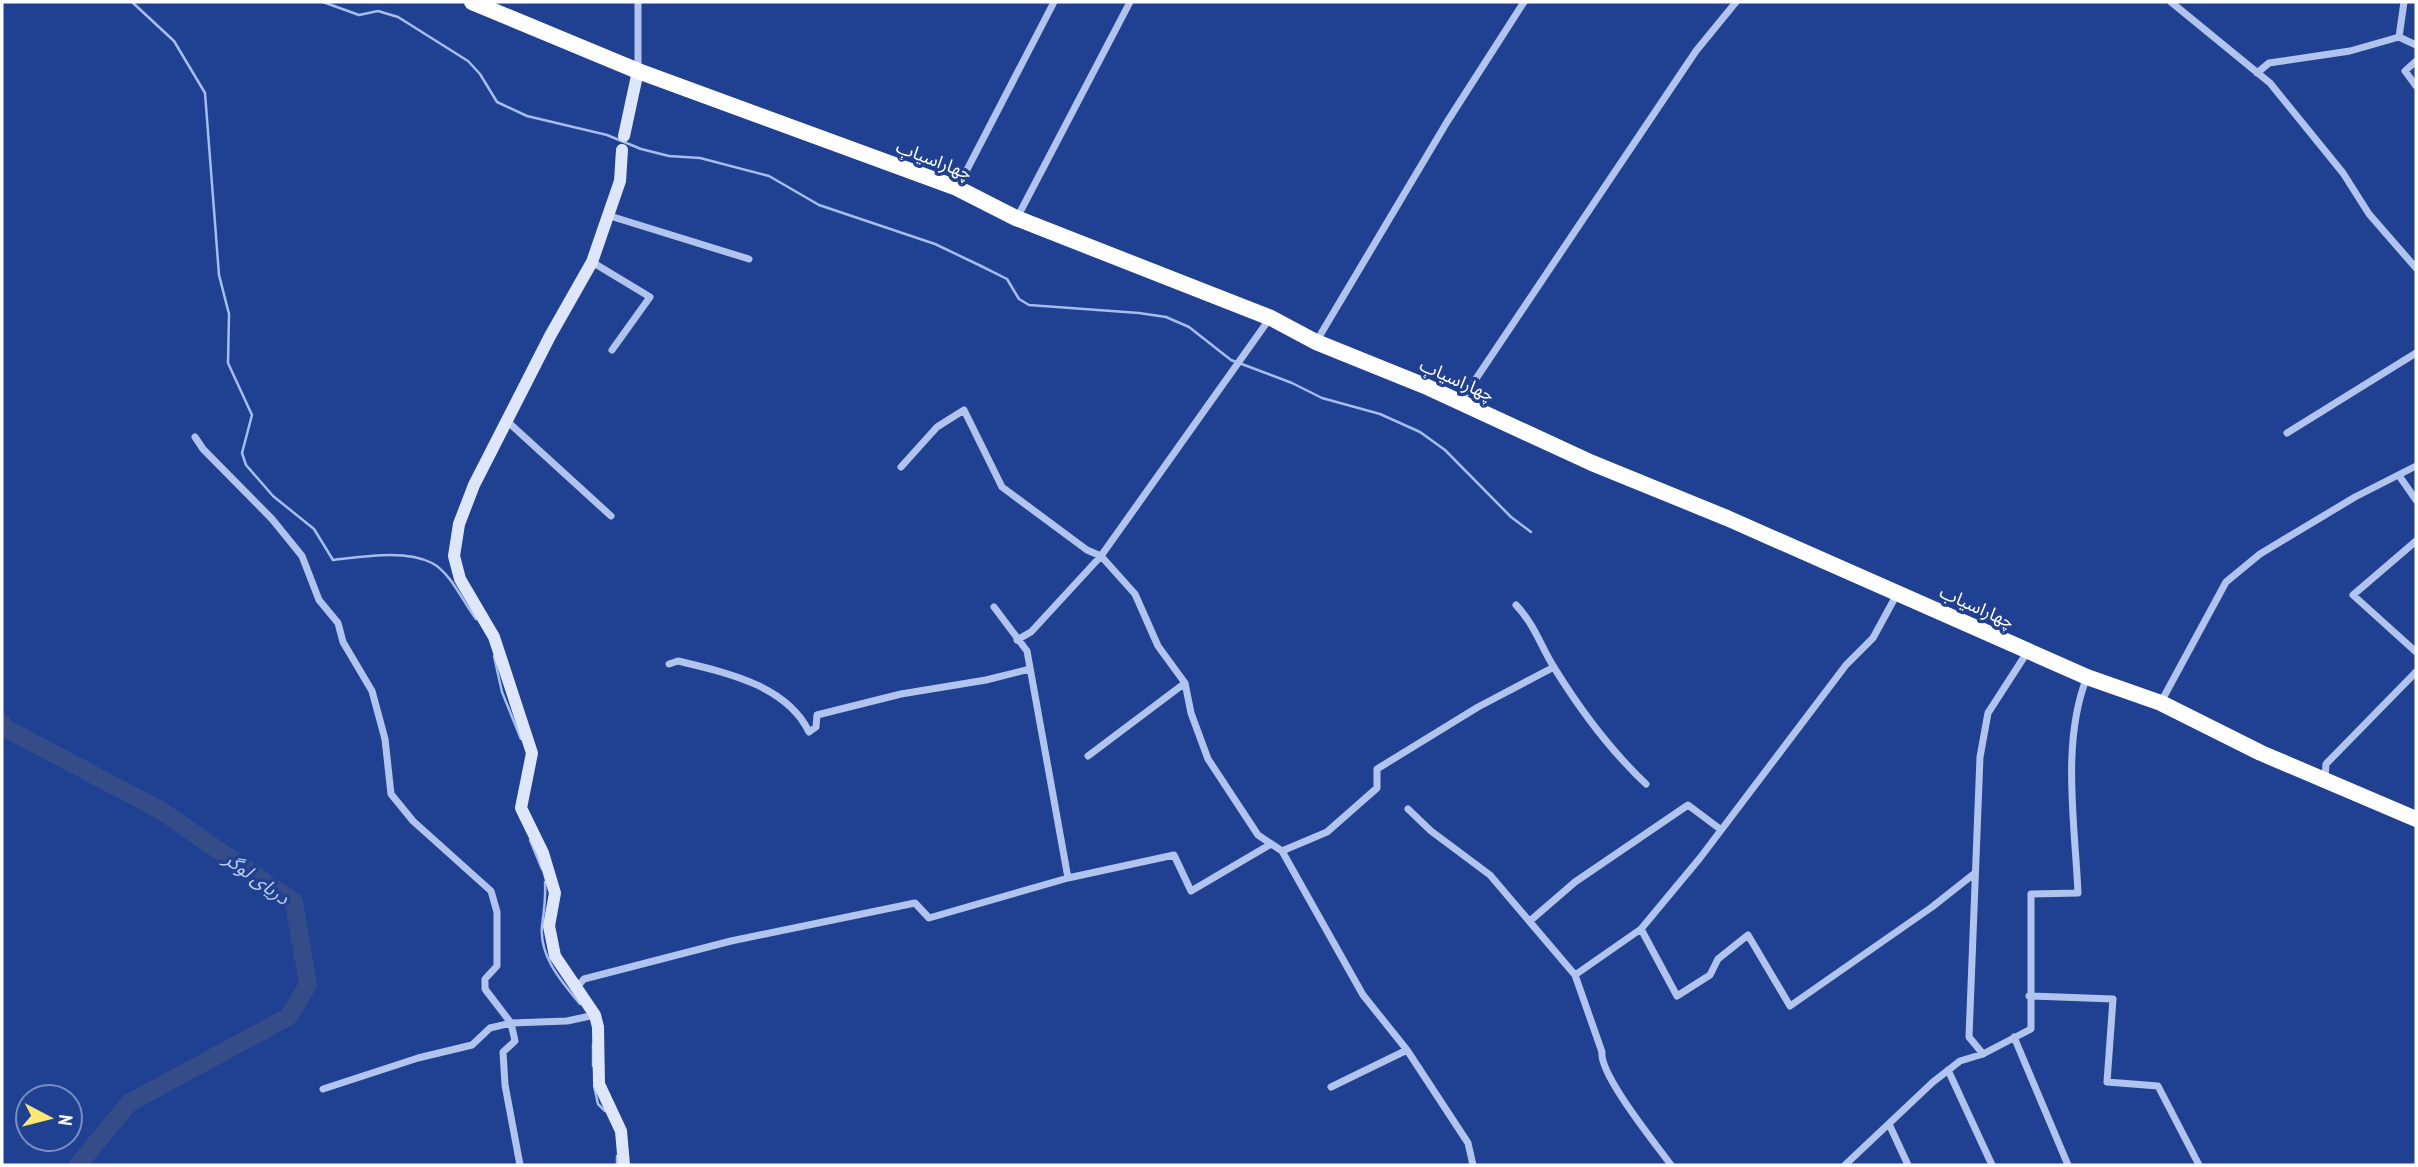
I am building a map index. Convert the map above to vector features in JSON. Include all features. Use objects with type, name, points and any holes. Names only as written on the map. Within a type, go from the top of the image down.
[{"type":"highway","name":"چهاراسیاب","points":[[472,2],[638,71],[957,188],[1016,218],[1271,318],[1316,342],[1460,401],[1592,463],[1898,593],[2087,677],[2161,703],[2261,753],[2416,819]]},
{"type":"street","points":[[624,1165],[621,1131],[599,1084],[598,1027],[595,1015],[555,956],[549,926],[555,893],[543,853],[521,808],[532,753],[494,637],[460,579],[454,556],[459,524],[474,485],[592,262],[610,216],[620,181],[624,136],[638,71],[638,2]]},
{"type":"street","points":[[957,188],[1054,2]]},
{"type":"street","points":[[1016,218],[1130,2]]},
{"type":"street","points":[[1316,342],[1447,122],[1524,2]]},
{"type":"street","points":[[1460,401],[1696,51],[1736,2]]},
{"type":"street","points":[[2171,2],[2270,83],[2343,173],[2369,214],[2416,268]]},
{"type":"street","points":[[2399,37],[2404,2]]},
{"type":"street","points":[[2257,73],[2269,63],[2350,51],[2399,37],[2416,45]]},
{"type":"street","points":[[2416,61],[2405,71],[2416,86]]},
{"type":"street","points":[[610,216],[749,259]]},
{"type":"street","points":[[592,262],[650,297],[612,350]]},
{"type":"street","points":[[1017,640],[1031,632],[1101,556],[1271,318]]},
{"type":"street","points":[[2287,433],[2416,352]]},
{"type":"street","points":[[901,467],[937,427],[964,410],[1002,487],[1087,550],[1101,556],[1135,594],[1158,646],[1185,682],[1191,713],[1208,759],[1258,835],[1282,851],[1363,995],[1407,1050],[1468,1143],[1468,1164]]},
{"type":"street","points":[[507,421],[611,516]]},
{"type":"street","points":[[195,437],[202,449],[272,519],[302,556],[318,600],[338,623],[343,642],[372,691],[385,739],[391,794],[413,821],[491,891],[497,912],[497,966],[485,979],[485,989],[511,1023],[515,1041],[503,1052],[520,1165]]},
{"type":"street","points":[[2161,703],[2226,582],[2260,554],[2355,497],[2400,477],[2416,466]]},
{"type":"street","points":[[2400,477],[2416,500]]},
{"type":"street","points":[[2416,541],[2353,595],[2416,652]]},
{"type":"street","points":[[1576,975],[1641,929],[1700,858],[1846,665],[1873,638],[1898,593]]},
{"type":"street","points":[[1516,606],[1532,623],[1554,667],[1612,752],[1646,784]]},
{"type":"street","points":[[994,607],[1027,651],[1069,878]]},
{"type":"street","points":[[1983,1054],[1969,1037],[1980,757],[1988,713],[2028,650]]},
{"type":"street","points":[[669,664],[678,661],[761,686],[801,714],[809,732],[817,727],[817,715],[901,694],[986,680],[1030,669]]},
{"type":"street","points":[[1282,851],[1327,832],[1377,788],[1377,769],[1478,707],[1554,667]]},
{"type":"street","points":[[2325,778],[2326,764],[2416,672]]},
{"type":"street","points":[[1846,1165],[1960,1060],[1983,1054],[2031,1029],[2031,894],[2078,893],[2070,757],[2079,697],[2087,677]]},
{"type":"street","points":[[1088,756],[1185,682]]},
{"type":"street","points":[[1531,920],[1576,882],[1688,805],[1720,830]]},
{"type":"street","points":[[1408,809],[1431,831],[1490,875],[1576,975],[1602,1052],[1601,1061],[1622,1098],[1671,1165]]},
{"type":"street","points":[[577,987],[584,979],[731,941],[915,903],[929,918],[1069,878],[1174,855],[1191,891],[1271,844]]},
{"type":"street","points":[[1641,929],[1677,996],[1710,975],[1718,959],[1748,935],[1790,1006],[1932,907],[1975,873]]},
{"type":"street","points":[[2029,996],[2113,999],[2107,1082],[2158,1086],[2199,1165]]},
{"type":"street","points":[[323,1089],[418,1058],[472,1045],[490,1028],[511,1023],[567,1021],[595,1015]]},
{"type":"street","points":[[2014,1037],[2068,1165]]},
{"type":"street","points":[[1331,1087],[1407,1050]]},
{"type":"street","points":[[1948,1070],[1992,1165]]},
{"type":"street","points":[[1889,1124],[1908,1165]]},
{"type":"waterway","points":[[132,2],[174,41],[205,93],[219,275],[229,314],[228,363],[252,415],[242,453],[246,465],[273,496],[314,529],[333,560],[396,555],[432,563],[451,581],[476,619]]},
{"type":"waterway","points":[[323,2],[359,15],[378,11],[398,17],[468,61],[480,74],[497,102],[527,116],[607,135],[641,149],[669,156],[700,158],[769,176],[819,205],[935,244],[981,266],[1007,279],[1019,299],[1029,305],[1139,313],[1166,317],[1189,327],[1231,360],[1292,383],[1322,398],[1380,414],[1420,432],[1445,450],[1511,517],[1531,532]]},
{"type":"waterway","points":[[494,656],[502,692],[521,739]]},
{"type":"waterway","name":"دریای لوگر","points":[[2,723],[5,728],[160,810],[294,902],[308,985],[288,1017],[129,1103],[78,1165]]},
{"type":"waterway","points":[[530,840],[542,869]]},
{"type":"waterway","points":[[545,882],[542,926],[544,948],[553,968],[580,1004]]},
{"type":"waterway","points":[[593,1044],[593,1066]]},
{"type":"waterway","points":[[594,1086],[598,1104],[605,1111]]},
{"type":"waterway","points":[[617,1156],[617,1165]]}]
